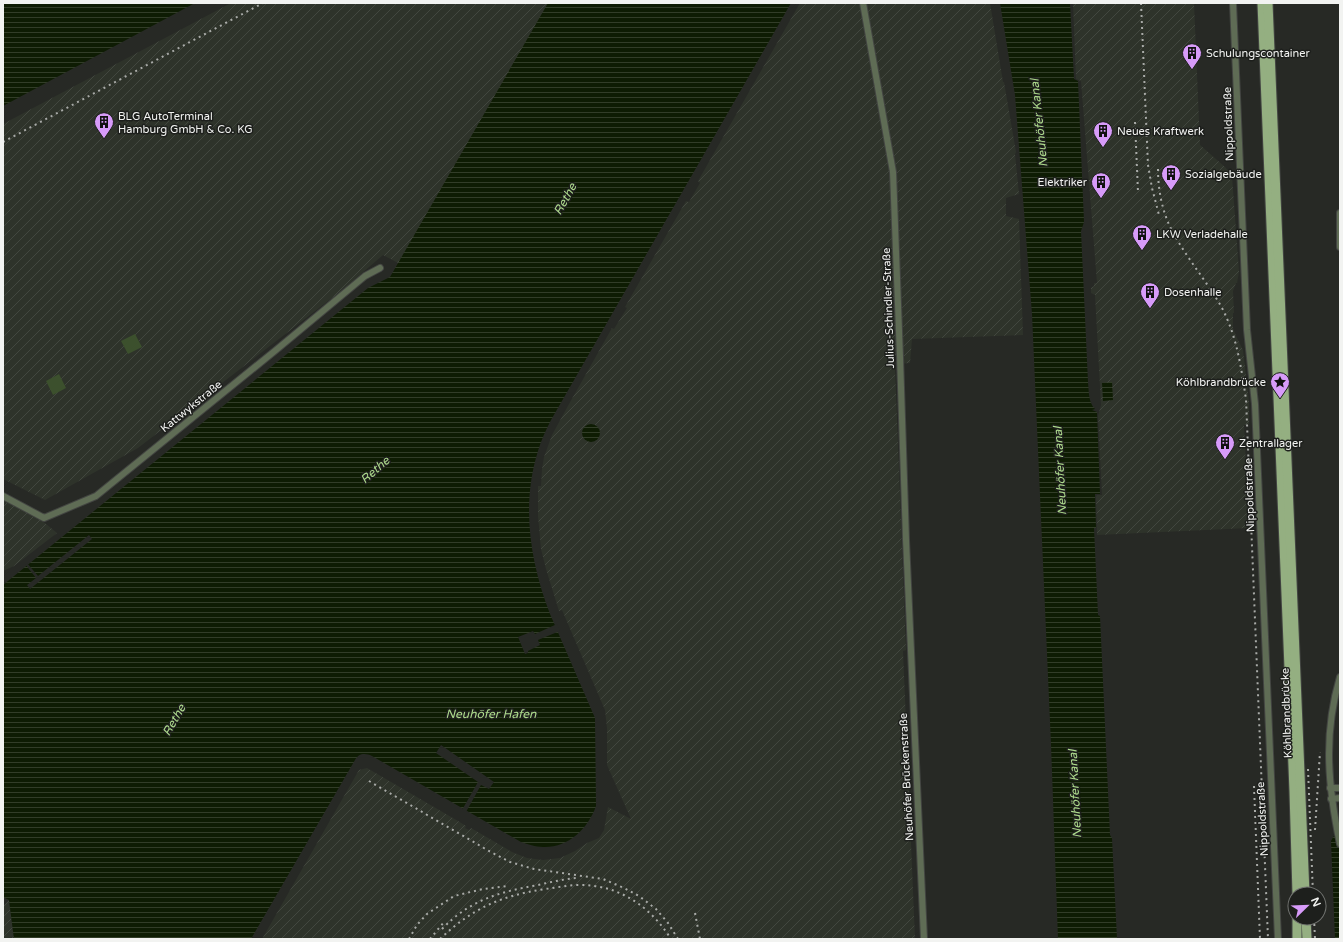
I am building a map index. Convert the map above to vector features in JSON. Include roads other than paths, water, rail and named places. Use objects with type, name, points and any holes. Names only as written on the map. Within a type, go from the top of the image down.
[{"type":"main road","name":"Köhlbrandbrücke","points":[[1262,3],[1297,886]]},
{"type":"main road","name":"Köhlbrandbrücke","points":[[1268,3],[1305,886]]},
{"type":"main road","points":[[1297,926],[1297,939]]},
{"type":"main road","points":[[1306,926],[1307,939]]},
{"type":"street","name":"Julius-Schindler-Straße","points":[[863,3],[893,172],[909,614]]},
{"type":"street","name":"Nippoldstraße","points":[[1233,3],[1247,330],[1256,412],[1278,939]]},
{"type":"street","points":[[1340,213],[1340,247]]},
{"type":"street","name":"Kattwykstraße","points":[[3,496],[44,518],[96,496],[365,276],[380,268]]},
{"type":"street","name":"Neuhöfer Brückenstraße","points":[[909,614],[924,939]]},
{"type":"street","points":[[1340,677],[1334,702],[1328,756],[1331,799],[1340,844]]},
{"type":"street","points":[[1330,788],[1340,788]]},
{"type":"street","points":[[1331,799],[1340,798]]},
{"type":"water","points":[[3,3],[195,3],[3,106]]},
{"type":"water","points":[[548,3],[791,3],[551,420],[545,431],[533,471],[529,513],[530,533],[537,574],[550,614],[595,718],[596,806],[588,822],[576,836],[561,844],[540,847],[521,842],[372,756],[362,754],[355,760],[251,939],[14,939],[9,900],[3,897],[3,585],[368,288],[390,277]]},
{"type":"water","name":"Neuhöfer Kanal","points":[[1000,3],[1070,3],[1074,79],[1078,81],[1084,222],[1081,231],[1088,382],[1090,400],[1095,409],[1092,410],[1097,412],[1100,494],[1095,494],[1096,528],[1094,528],[1117,939],[1058,939],[1032,314],[1015,95]]},
{"type":"water","points":[[1112,382],[1113,400],[1103,401],[1102,383]]},
{"type":"water","points":[[591,424],[597,427],[600,433],[597,439],[591,442],[585,439],[582,433],[585,427]]},
{"type":"water","points":[[1340,832],[1340,939],[1335,939],[1331,841],[1335,834]]},
{"type":"railway","points":[[3,142],[263,3]]},
{"type":"railway","points":[[1141,3],[1148,165],[1159,215]]},
{"type":"railway","points":[[1135,122],[1138,192]]},
{"type":"railway","points":[[1158,169],[1162,204],[1167,220],[1180,245],[1217,299],[1227,319],[1238,352],[1246,399],[1268,939]]},
{"type":"railway","points":[[1315,830],[1320,752]]},
{"type":"railway","points":[[1308,769],[1313,886]]},
{"type":"railway","points":[[369,781],[510,862],[534,869],[603,879],[624,888],[639,896],[656,909],[668,923],[678,939]]},
{"type":"railway","points":[[1254,786],[1260,939]]},
{"type":"railway","points":[[442,929],[463,911],[474,904],[498,894],[577,878]]},
{"type":"railway","points":[[440,939],[464,919],[488,905],[514,895],[578,885],[606,888],[632,899],[653,916],[671,939]]},
{"type":"railway","points":[[409,939],[417,925],[427,914],[454,896],[483,889],[507,886]]},
{"type":"railway","points":[[695,913],[700,939]]},
{"type":"railway","points":[[430,939],[444,922]]},
{"type":"railway","points":[[1314,926],[1315,939]]},
{"type":"place","name":"Schulungscontainer","points":[[1192,70]]},
{"type":"place","name":"BLG AutoTerminal Hamburg GmbH & Co. KG","points":[[104,139]]},
{"type":"place","name":"Neues Kraftwerk","points":[[1103,148]]},
{"type":"place","name":"Sozialgebäude","points":[[1171,191]]},
{"type":"place","name":"Elektriker","points":[[1101,199]]},
{"type":"place","name":"LKW Verladehalle","points":[[1142,251]]},
{"type":"place","name":"Dosenhalle","points":[[1150,309]]},
{"type":"place","name":"Köhlbrandbrücke","points":[[1280,399]]},
{"type":"place","name":"Zentrallager","points":[[1225,460]]},
{"type":"water label","name":"Rethe","points":[[565,199]]},
{"type":"water label","name":"Rethe","points":[[375,470]]},
{"type":"water label","name":"Neuhöfer Hafen","points":[[491,714]]},
{"type":"water label","name":"Rethe","points":[[174,720]]}]
